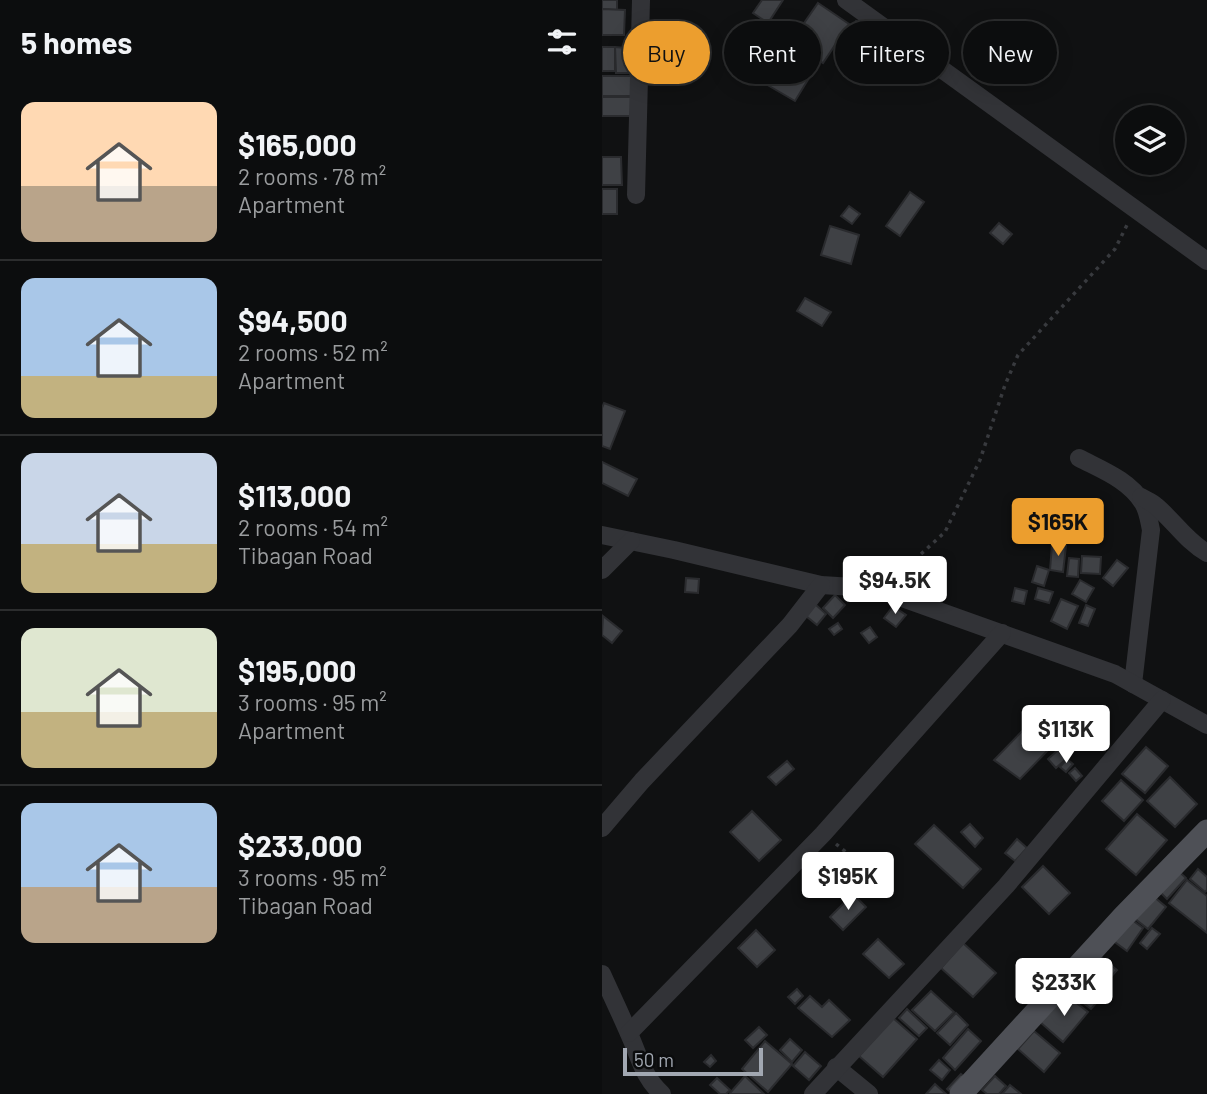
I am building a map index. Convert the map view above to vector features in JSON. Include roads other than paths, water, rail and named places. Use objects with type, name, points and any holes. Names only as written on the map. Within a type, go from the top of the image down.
[{"type":"main road","points":[[961,1094],[1124,916],[1207,831]]},
{"type":"street","points":[[636,195],[641,0]]},
{"type":"street","points":[[846,0],[1207,261]]},
{"type":"street","points":[[1079,458],[1125,482],[1144,503],[1149,517],[1151,530],[1133,684]]},
{"type":"street","points":[[1134,493],[1155,505],[1181,533],[1207,553]]},
{"type":"street","points":[[602,535],[821,585],[883,592],[1115,674],[1207,725]]},
{"type":"street","points":[[602,569],[631,541]]},
{"type":"street","points":[[602,828],[642,781],[790,625],[821,585]]},
{"type":"street","points":[[629,1033],[823,834],[1002,633]]},
{"type":"street","points":[[813,1094],[1006,886],[1162,700]]},
{"type":"street","points":[[602,974],[643,1070],[663,1094]]},
{"type":"street","points":[[836,1067],[869,1094]]}]
